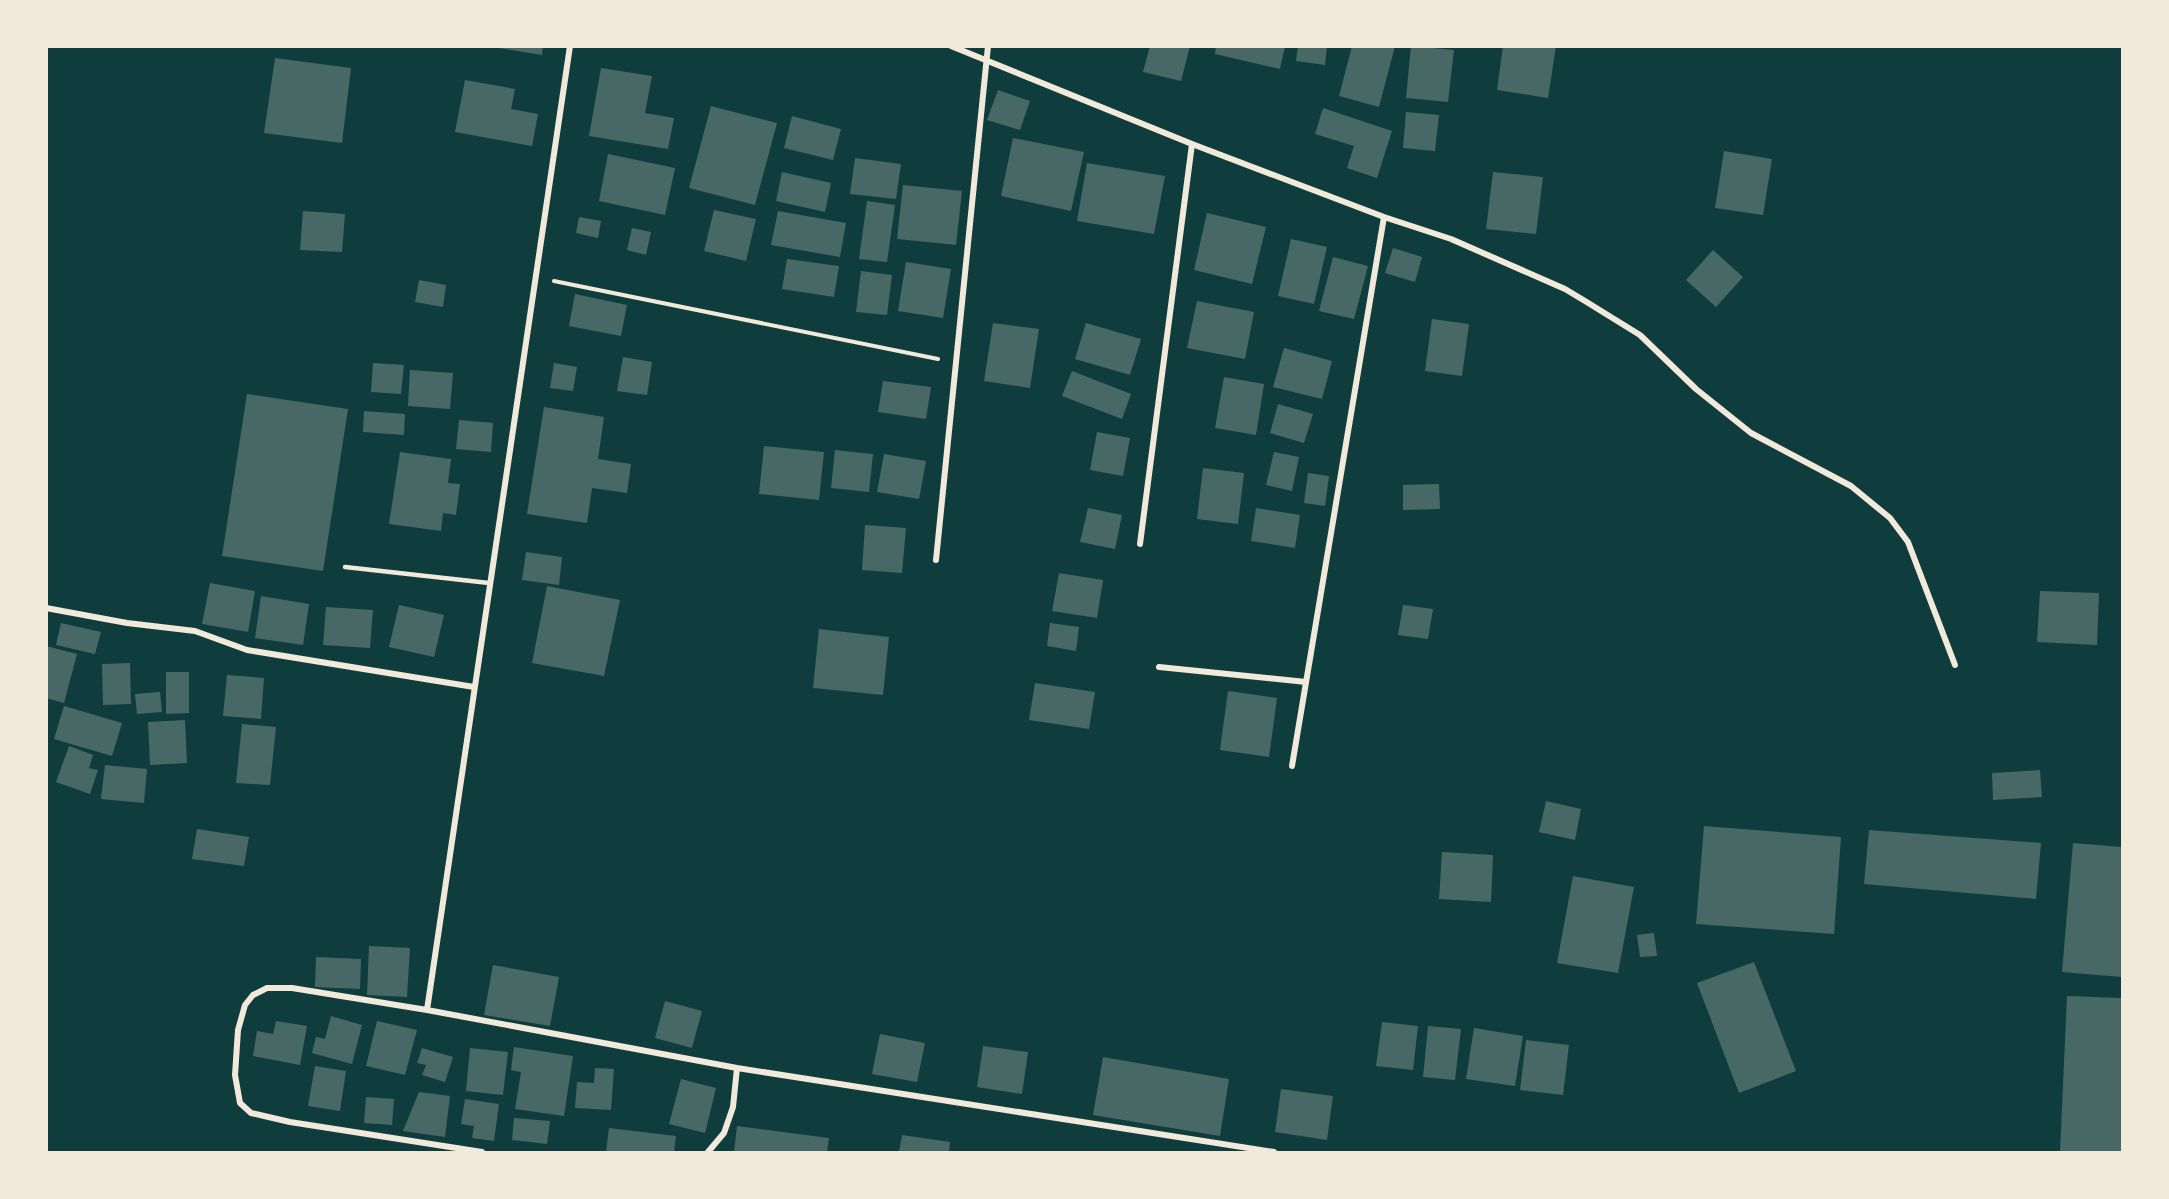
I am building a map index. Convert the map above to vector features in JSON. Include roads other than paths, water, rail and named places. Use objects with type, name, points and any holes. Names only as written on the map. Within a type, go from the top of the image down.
[{"type":"street","points":[[427,1010],[534,276],[570,46]]},
{"type":"street","points":[[951,46],[1192,144],[1384,217],[1451,239],[1585,301],[1640,335],[1696,389],[1751,433],[1851,486],[1890,518],[1908,542],[1955,665]]},
{"type":"street","points":[[936,560],[988,46]]},
{"type":"street","points":[[1140,544],[1192,144]]},
{"type":"street","points":[[1292,766],[1384,217]]},
{"type":"street","points":[[46,608],[127,623],[195,631],[247,650],[474,687]]},
{"type":"street","points":[[1159,667],[1306,682]]},
{"type":"street","points":[[482,1152],[290,1122],[251,1113],[240,1103],[235,1075],[238,1030],[245,1005],[253,995],[267,988],[292,988],[427,1010],[737,1068],[1274,1152]]},
{"type":"street","points":[[708,1152],[724,1133],[733,1107],[737,1068]]},
{"type":"lane","points":[[345,567],[489,583]]}]
